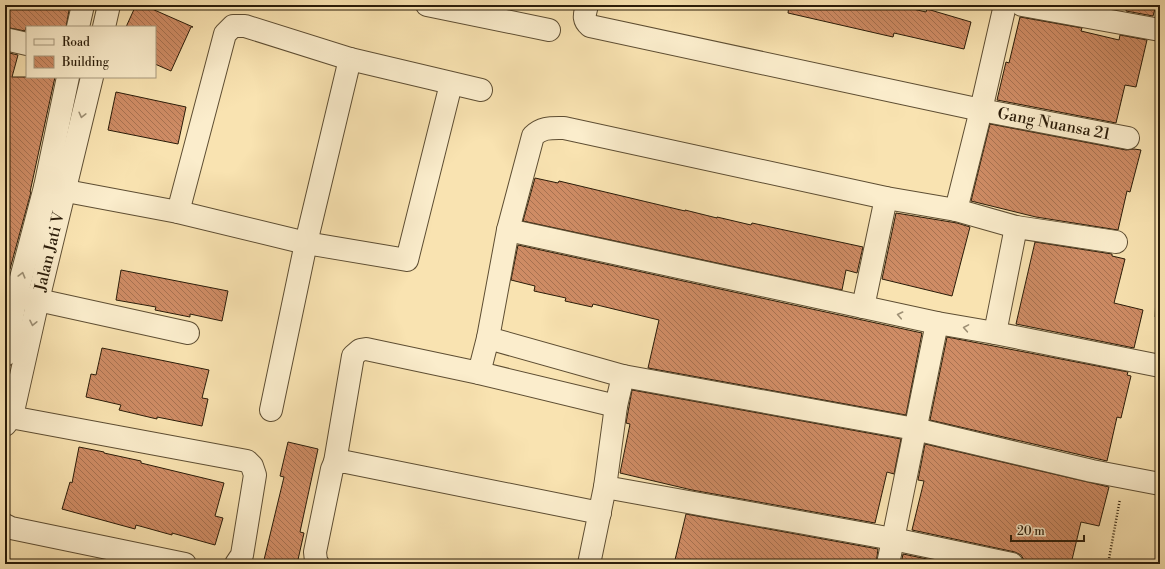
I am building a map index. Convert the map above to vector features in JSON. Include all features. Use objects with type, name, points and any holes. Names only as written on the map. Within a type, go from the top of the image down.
[{"type":"street","points":[[78,26],[83,5]]},
{"type":"street","points":[[104,26],[109,5]]},
{"type":"street","points":[[427,5],[549,30]]},
{"type":"street","name":"Gang Nuansa 21","points":[[587,5],[584,18],[590,26],[981,110],[1128,138]]},
{"type":"street","points":[[956,210],[1005,5]]},
{"type":"street","points":[[1022,5],[1160,30]]},
{"type":"street","points":[[178,212],[225,34],[233,26],[245,26],[350,59],[481,90]]},
{"type":"street","points":[[5,39],[26,44]]},
{"type":"street","points":[[271,410],[306,242],[350,59]]},
{"type":"street","name":"Jalan Jati V","points":[[7,419],[38,300],[68,78]]},
{"type":"street","name":"Jalan Jati V","points":[[5,355],[10,296],[54,189],[92,78]]},
{"type":"street","points":[[54,189],[178,212],[306,242],[407,260],[451,84]]},
{"type":"street","points":[[479,373],[488,338],[508,230],[533,136],[538,131],[545,128],[564,128],[886,198],[956,210],[1016,227],[1116,242]]},
{"type":"street","points":[[863,307],[886,198]]},
{"type":"street","points":[[994,333],[1016,227]]},
{"type":"street","points":[[508,230],[937,323],[1160,366]]},
{"type":"street","points":[[10,296],[38,300],[188,332]]},
{"type":"street","points":[[888,564],[937,323]]},
{"type":"street","points":[[488,338],[623,376],[915,429],[1092,471],[1160,484]]},
{"type":"street","points":[[318,564],[316,561],[315,552],[332,469],[335,462],[354,356],[360,350],[366,349],[479,373],[616,406]]},
{"type":"street","points":[[589,564],[605,487],[616,406],[623,376]]},
{"type":"street","points":[[7,419],[247,461],[252,466],[255,475],[242,555],[236,564]]},
{"type":"street","points":[[335,462],[346,462],[600,513]]},
{"type":"street","points":[[605,487],[893,539],[1012,564]]},
{"type":"street","points":[[5,525],[11,528],[185,564]]},
{"type":"path","points":[[1108,564],[1124,477]]},
{"type":"green space","points":[[1160,219],[1160,318],[1155,317]]},
{"type":"building","points":[[5,5],[70,5],[66,26],[26,26],[25,31],[5,27]]},
{"type":"building","points":[[136,5],[143,5],[193,27],[191,27],[171,71],[156,64],[156,26],[126,26]]},
{"type":"building","points":[[789,5],[896,5],[926,12],[927,9],[971,22],[964,49],[894,33],[893,37],[788,13]]},
{"type":"building","points":[[1127,5],[1156,5],[1153,16],[1126,11]]},
{"type":"building","points":[[1020,17],[1082,28],[1081,31],[1119,40],[1120,35],[1147,40],[1136,87],[1125,85],[1116,123],[997,100],[1006,62],[1009,63]]},
{"type":"building","points":[[5,52],[18,55],[12,77],[55,78],[31,192],[10,269],[5,268]]},
{"type":"building","points":[[116,92],[186,107],[178,144],[108,130]]},
{"type":"building","points":[[990,124],[1126,150],[1141,150],[1130,192],[1127,191],[1118,230],[1036,217],[971,201]]},
{"type":"building","points":[[535,178],[558,183],[559,181],[717,218],[751,225],[752,223],[863,247],[857,273],[846,270],[842,290],[523,221]]},
{"type":"building","points":[[896,213],[957,223],[970,227],[952,296],[882,279]]},
{"type":"building","points":[[1035,242],[1112,254],[1112,256],[1125,259],[1114,303],[1143,310],[1134,348],[1016,324]]},
{"type":"building","points":[[518,245],[922,333],[906,415],[648,368],[659,320],[593,304],[592,307],[565,301],[566,298],[534,291],[535,286],[511,280]]},
{"type":"building","points":[[121,270],[228,291],[222,321],[190,314],[190,317],[155,310],[156,307],[116,300]]},
{"type":"building","points":[[947,337],[1128,372],[1127,375],[1131,376],[1121,418],[1117,417],[1107,461],[930,420]]},
{"type":"building","points":[[102,348],[209,370],[202,398],[208,399],[202,426],[157,417],[157,419],[119,410],[121,405],[86,397],[91,374],[96,375]]},
{"type":"building","points":[[632,390],[901,439],[894,474],[887,472],[875,523],[692,490],[620,473],[630,424],[626,423]]},
{"type":"building","points":[[288,442],[318,449],[300,532],[304,533],[297,564],[263,564],[284,477],[280,476]]},
{"type":"building","points":[[925,444],[1109,487],[1099,526],[1081,522],[1071,564],[1024,564],[1024,560],[1021,555],[1015,552],[912,530],[924,481],[918,480]]},
{"type":"building","points":[[79,447],[141,461],[141,463],[224,483],[215,516],[223,518],[215,545],[136,525],[135,529],[62,509],[70,482],[72,483]]},
{"type":"building","points":[[686,514],[878,549],[876,564],[674,564]]},
{"type":"building","points":[[903,554],[951,564],[901,564]]}]
